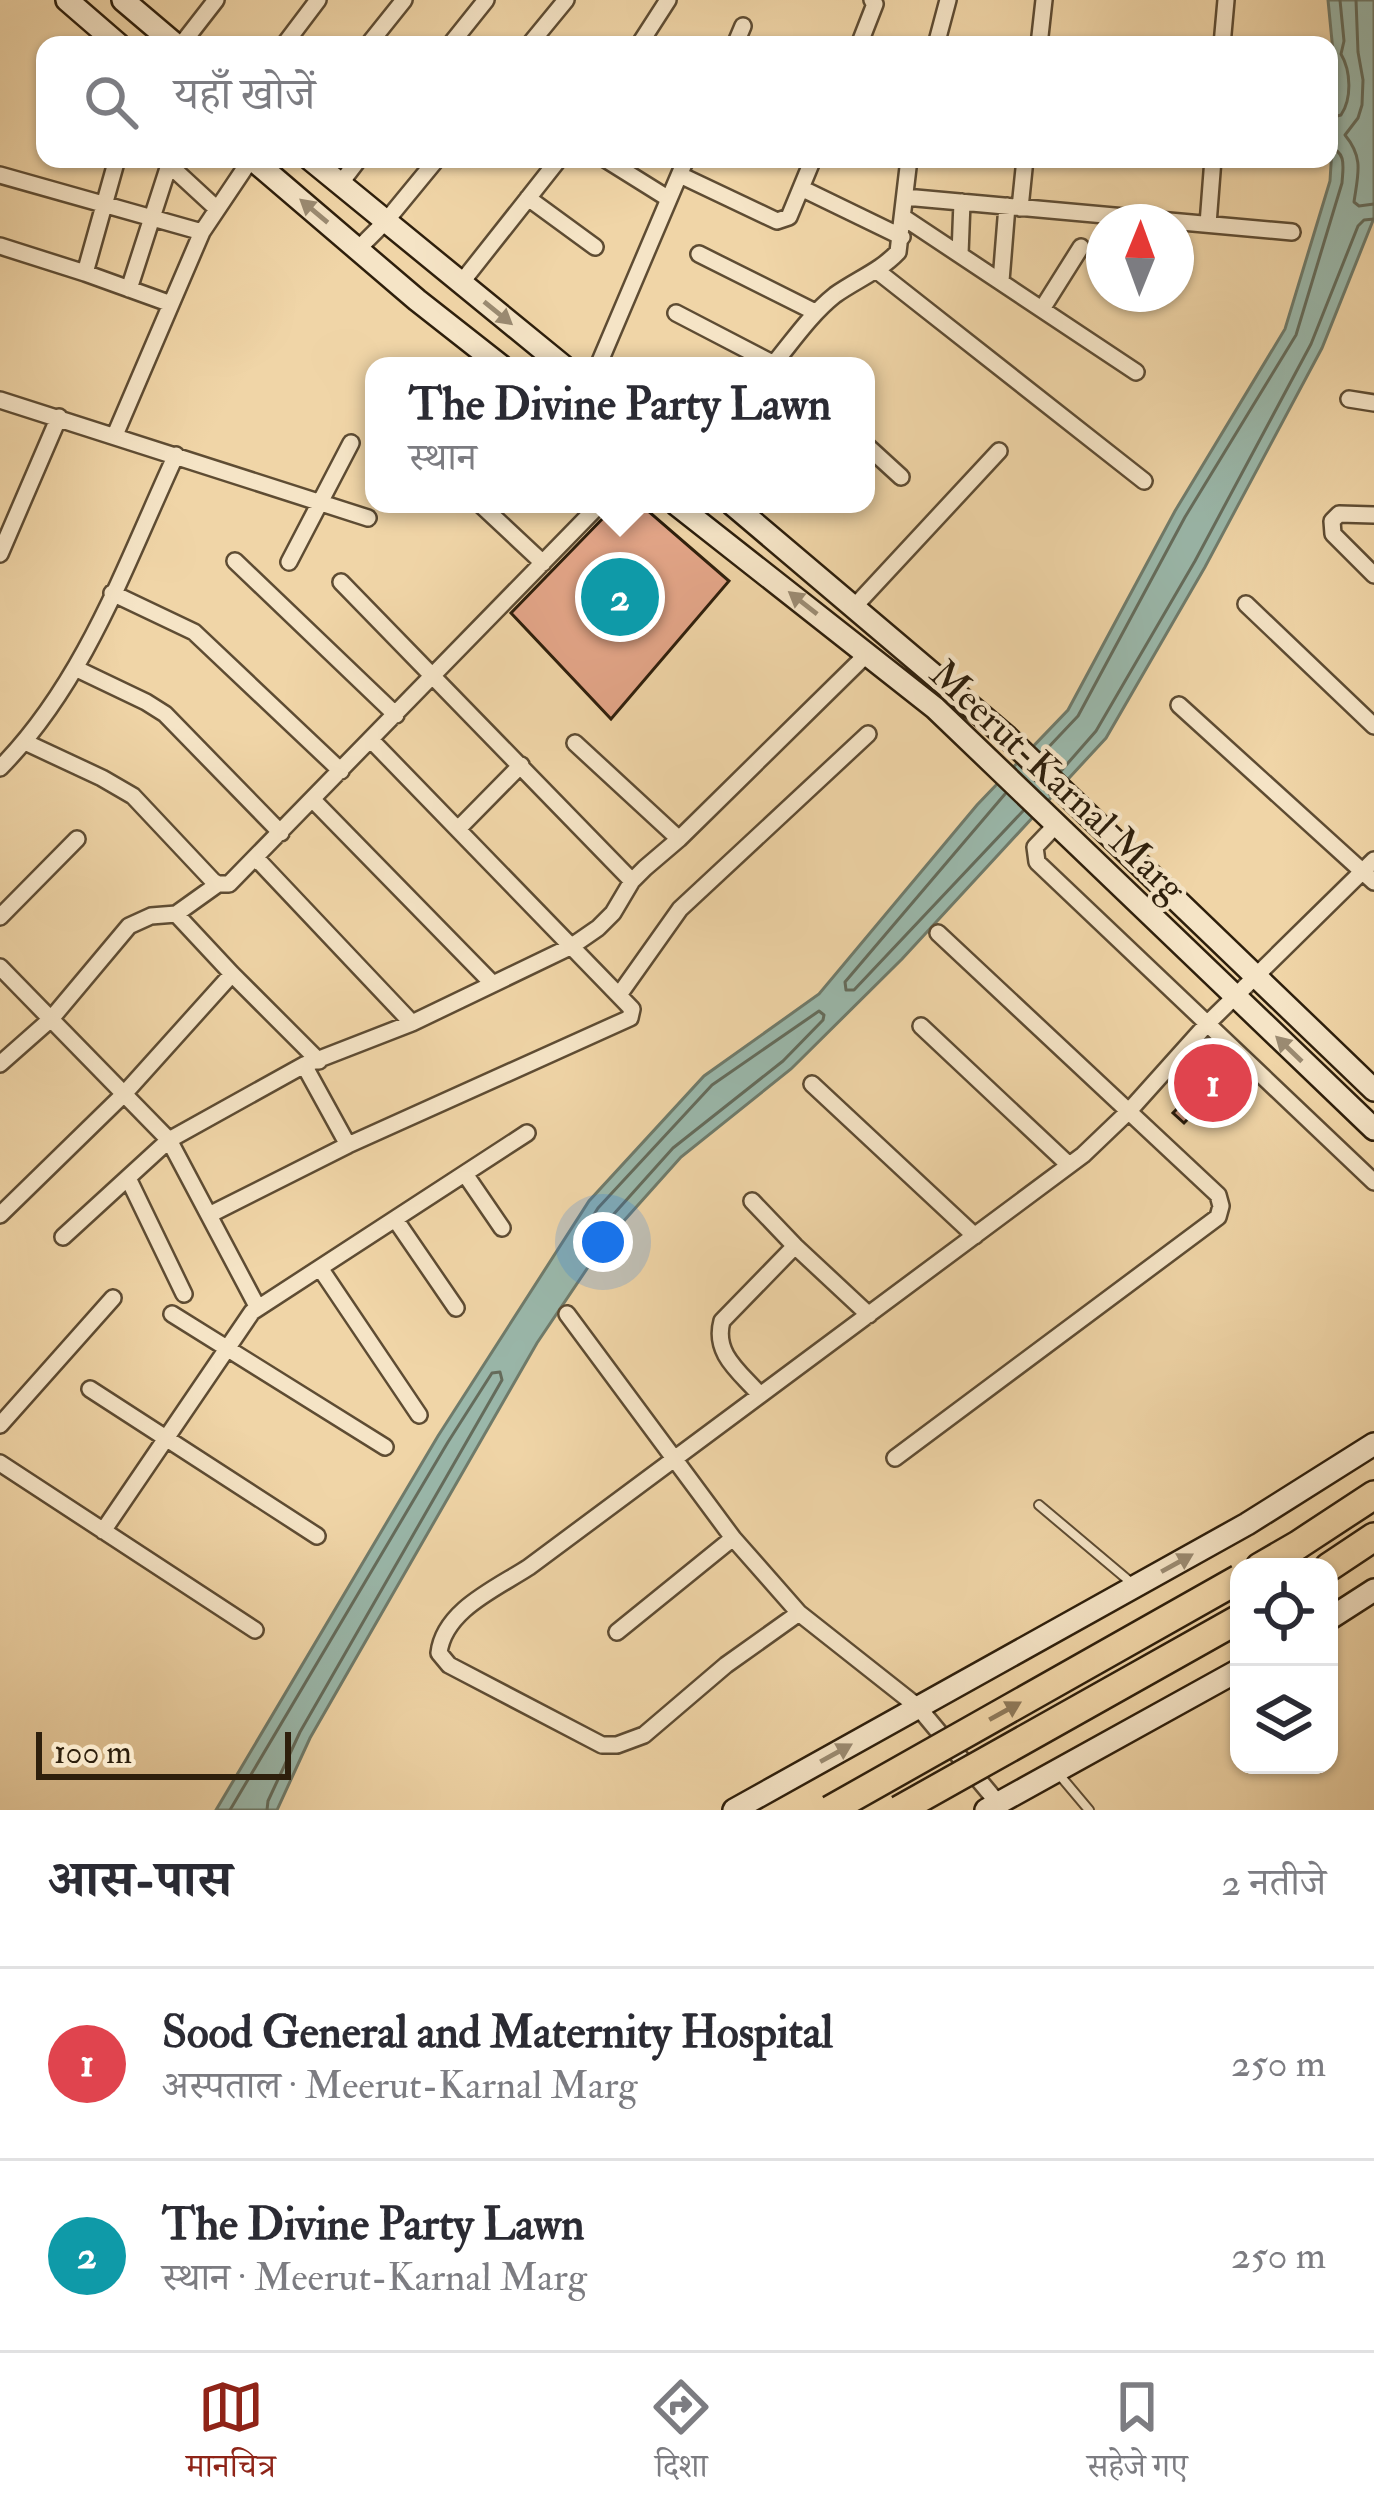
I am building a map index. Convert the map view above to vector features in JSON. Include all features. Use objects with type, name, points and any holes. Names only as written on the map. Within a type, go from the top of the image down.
[{"type":"highway","points":[[1276,1558],[1374,1495]]},
{"type":"highway","points":[[1338,1561],[1374,1537]]},
{"type":"highway","points":[[830,1810],[1230,1584]]},
{"type":"highway","points":[[899,1810],[1230,1624]]},
{"type":"street","points":[[67,0],[109,36]]},
{"type":"street","points":[[123,0],[167,36]]},
{"type":"street","points":[[186,36],[216,0]]},
{"type":"street","points":[[291,36],[318,0]]},
{"type":"street","points":[[375,36],[404,0]]},
{"type":"street","points":[[458,36],[487,0]]},
{"type":"street","points":[[537,36],[566,0]]},
{"type":"street","points":[[645,36],[668,0]]},
{"type":"street","points":[[864,36],[874,11],[872,0]]},
{"type":"street","points":[[938,36],[947,0]]},
{"type":"street","points":[[1040,36],[1044,0]]},
{"type":"street","points":[[1223,36],[1226,0]]},
{"type":"street","points":[[739,36],[743,26]]},
{"type":"street","points":[[85,273],[114,168]]},
{"type":"street","points":[[129,289],[164,168]]},
{"type":"street","points":[[173,168],[217,209]]},
{"type":"street","points":[[115,436],[202,232],[246,168]]},
{"type":"street","points":[[263,168],[490,357]]},
{"type":"street","points":[[321,168],[552,357]]},
{"type":"street","points":[[340,184],[352,168]]},
{"type":"street","points":[[358,249],[429,168]]},
{"type":"street","points":[[461,283],[552,168]]},
{"type":"street","points":[[620,168],[670,199]]},
{"type":"street","points":[[602,357],[683,168]]},
{"type":"street","points":[[685,168],[777,221],[789,217],[809,168]]},
{"type":"street","points":[[781,357],[815,312],[898,252],[908,168]]},
{"type":"street","points":[[1001,281],[1023,168]]},
{"type":"street","points":[[1208,224],[1213,168]]},
{"type":"street","points":[[0,175],[202,232]]},
{"type":"street","points":[[801,188],[902,237]]},
{"type":"street","points":[[905,197],[1292,232]]},
{"type":"street","points":[[528,198],[596,247]]},
{"type":"street","points":[[960,254],[962,202]]},
{"type":"street","points":[[903,217],[1136,372]]},
{"type":"street","points":[[0,246],[171,304]]},
{"type":"street","points":[[1042,308],[1082,248]]},
{"type":"street","points":[[699,254],[815,312]]},
{"type":"street","points":[[876,270],[1144,481]]},
{"type":"street","points":[[676,313],[760,357]]},
{"type":"street","points":[[1348,399],[1374,403]]},
{"type":"street","points":[[0,400],[368,518]]},
{"type":"street","points":[[0,554],[8,516],[59,417]]},
{"type":"street","points":[[289,562],[351,443]]},
{"type":"street","points":[[855,606],[999,451]]},
{"type":"street","points":[[875,454],[901,477]]},
{"type":"street","points":[[0,768],[26,742],[77,669],[176,455]]},
{"type":"street","points":[[489,513],[543,563]]},
{"type":"street","points":[[0,1064],[51,1018],[129,926],[151,916],[176,914],[218,884],[232,883],[591,513]]},
{"type":"street","name":"Meerut-Karnal Marg","points":[[690,513],[935,708],[1374,1130]]},
{"type":"street","name":"Meerut-Karnal Marg","points":[[743,513],[1007,737],[1374,1090]]},
{"type":"street","points":[[1374,515],[1339,514],[1332,521],[1333,534],[1374,574]]},
{"type":"street","points":[[235,561],[396,715]]},
{"type":"street","points":[[341,582],[632,881]]},
{"type":"street","points":[[112,593],[194,632],[341,771]]},
{"type":"street","points":[[1246,604],[1374,726]]},
{"type":"street","points":[[63,1238],[170,1140],[312,1063],[412,1023],[572,946],[598,928],[632,881],[867,654]]},
{"type":"street","points":[[77,669],[165,714],[281,832]]},
{"type":"street","points":[[799,1613],[726,1665],[644,1735],[617,1745],[602,1744],[442,1660],[439,1653],[442,1636],[466,1608],[529,1567],[1083,1155],[1208,1024],[1370,871],[1179,705]]},
{"type":"street","points":[[619,995],[680,909],[868,734]]},
{"type":"street","points":[[208,1214],[348,1145],[630,1018],[632,1009],[619,995],[371,740]]},
{"type":"street","points":[[26,742],[133,796],[218,884]]},
{"type":"street","points":[[575,743],[680,839]]},
{"type":"street","points":[[458,829],[521,765]]},
{"type":"street","points":[[313,800],[493,984]]},
{"type":"street","points":[[1053,822],[1035,847],[1037,862],[1374,1182]]},
{"type":"street","points":[[0,917],[76,839]]},
{"type":"street","points":[[256,858],[412,1023]]},
{"type":"street","points":[[176,914],[312,1063],[348,1145]]},
{"type":"street","points":[[895,1458],[1218,1217],[1221,1206],[1219,1195],[938,933]]},
{"type":"street","points":[[0,967],[170,1140],[258,1308]]},
{"type":"street","points":[[0,1215],[124,1094],[232,974]]},
{"type":"street","points":[[921,1026],[1069,1165]]},
{"type":"street","points":[[812,1084],[975,1236]]},
{"type":"street","points":[[103,1531],[251,1312],[527,1133]]},
{"type":"street","points":[[465,1174],[502,1228]]},
{"type":"street","points":[[128,1178],[184,1294]]},
{"type":"street","points":[[752,1201],[869,1315]]},
{"type":"street","points":[[395,1219],[456,1308]]},
{"type":"street","points":[[760,1395],[722,1351],[718,1337],[722,1321],[795,1246]]},
{"type":"street","points":[[320,1268],[419,1415]]},
{"type":"street","points":[[0,1425],[113,1298]]},
{"type":"street","points":[[172,1314],[385,1447]]},
{"type":"street","points":[[567,1314],[734,1538],[799,1613],[918,1707],[992,1807],[1230,1675]]},
{"type":"street","points":[[90,1389],[317,1536]]},
{"type":"street","points":[[734,1810],[1246,1524],[1374,1444]]},
{"type":"street","points":[[0,1463],[255,1630]]},
{"type":"street","points":[[617,1632],[734,1538]]},
{"type":"street","points":[[1338,1613],[1374,1590]]},
{"type":"lane","points":[[1039,1504],[1136,1586]]},
{"type":"lane","points":[[1057,1771],[1089,1810]]},
{"type":"water","points":[[1328,0],[1374,0],[1374,218],[1322,348],[1205,567],[1106,738],[902,959],[791,1069],[681,1157],[605,1242],[537,1343],[310,1738],[277,1810],[216,1810],[438,1436],[589,1201],[704,1076],[819,994],[977,805],[1068,710],[1175,511],[1285,329],[1331,168],[1338,168],[1338,36],[1332,36]]},
{"type":"building","points":[[608,513],[650,513],[729,581],[611,719],[511,613]]},
{"type":"building","points":[[1226,1058],[1237,1068],[1184,1123],[1173,1113]]},
{"type":"place","name":"The Divine Party Lawn","points":[[620,597]]},
{"type":"place","name":"Sood General and Maternity Hospital","points":[[1213,1083]]}]
